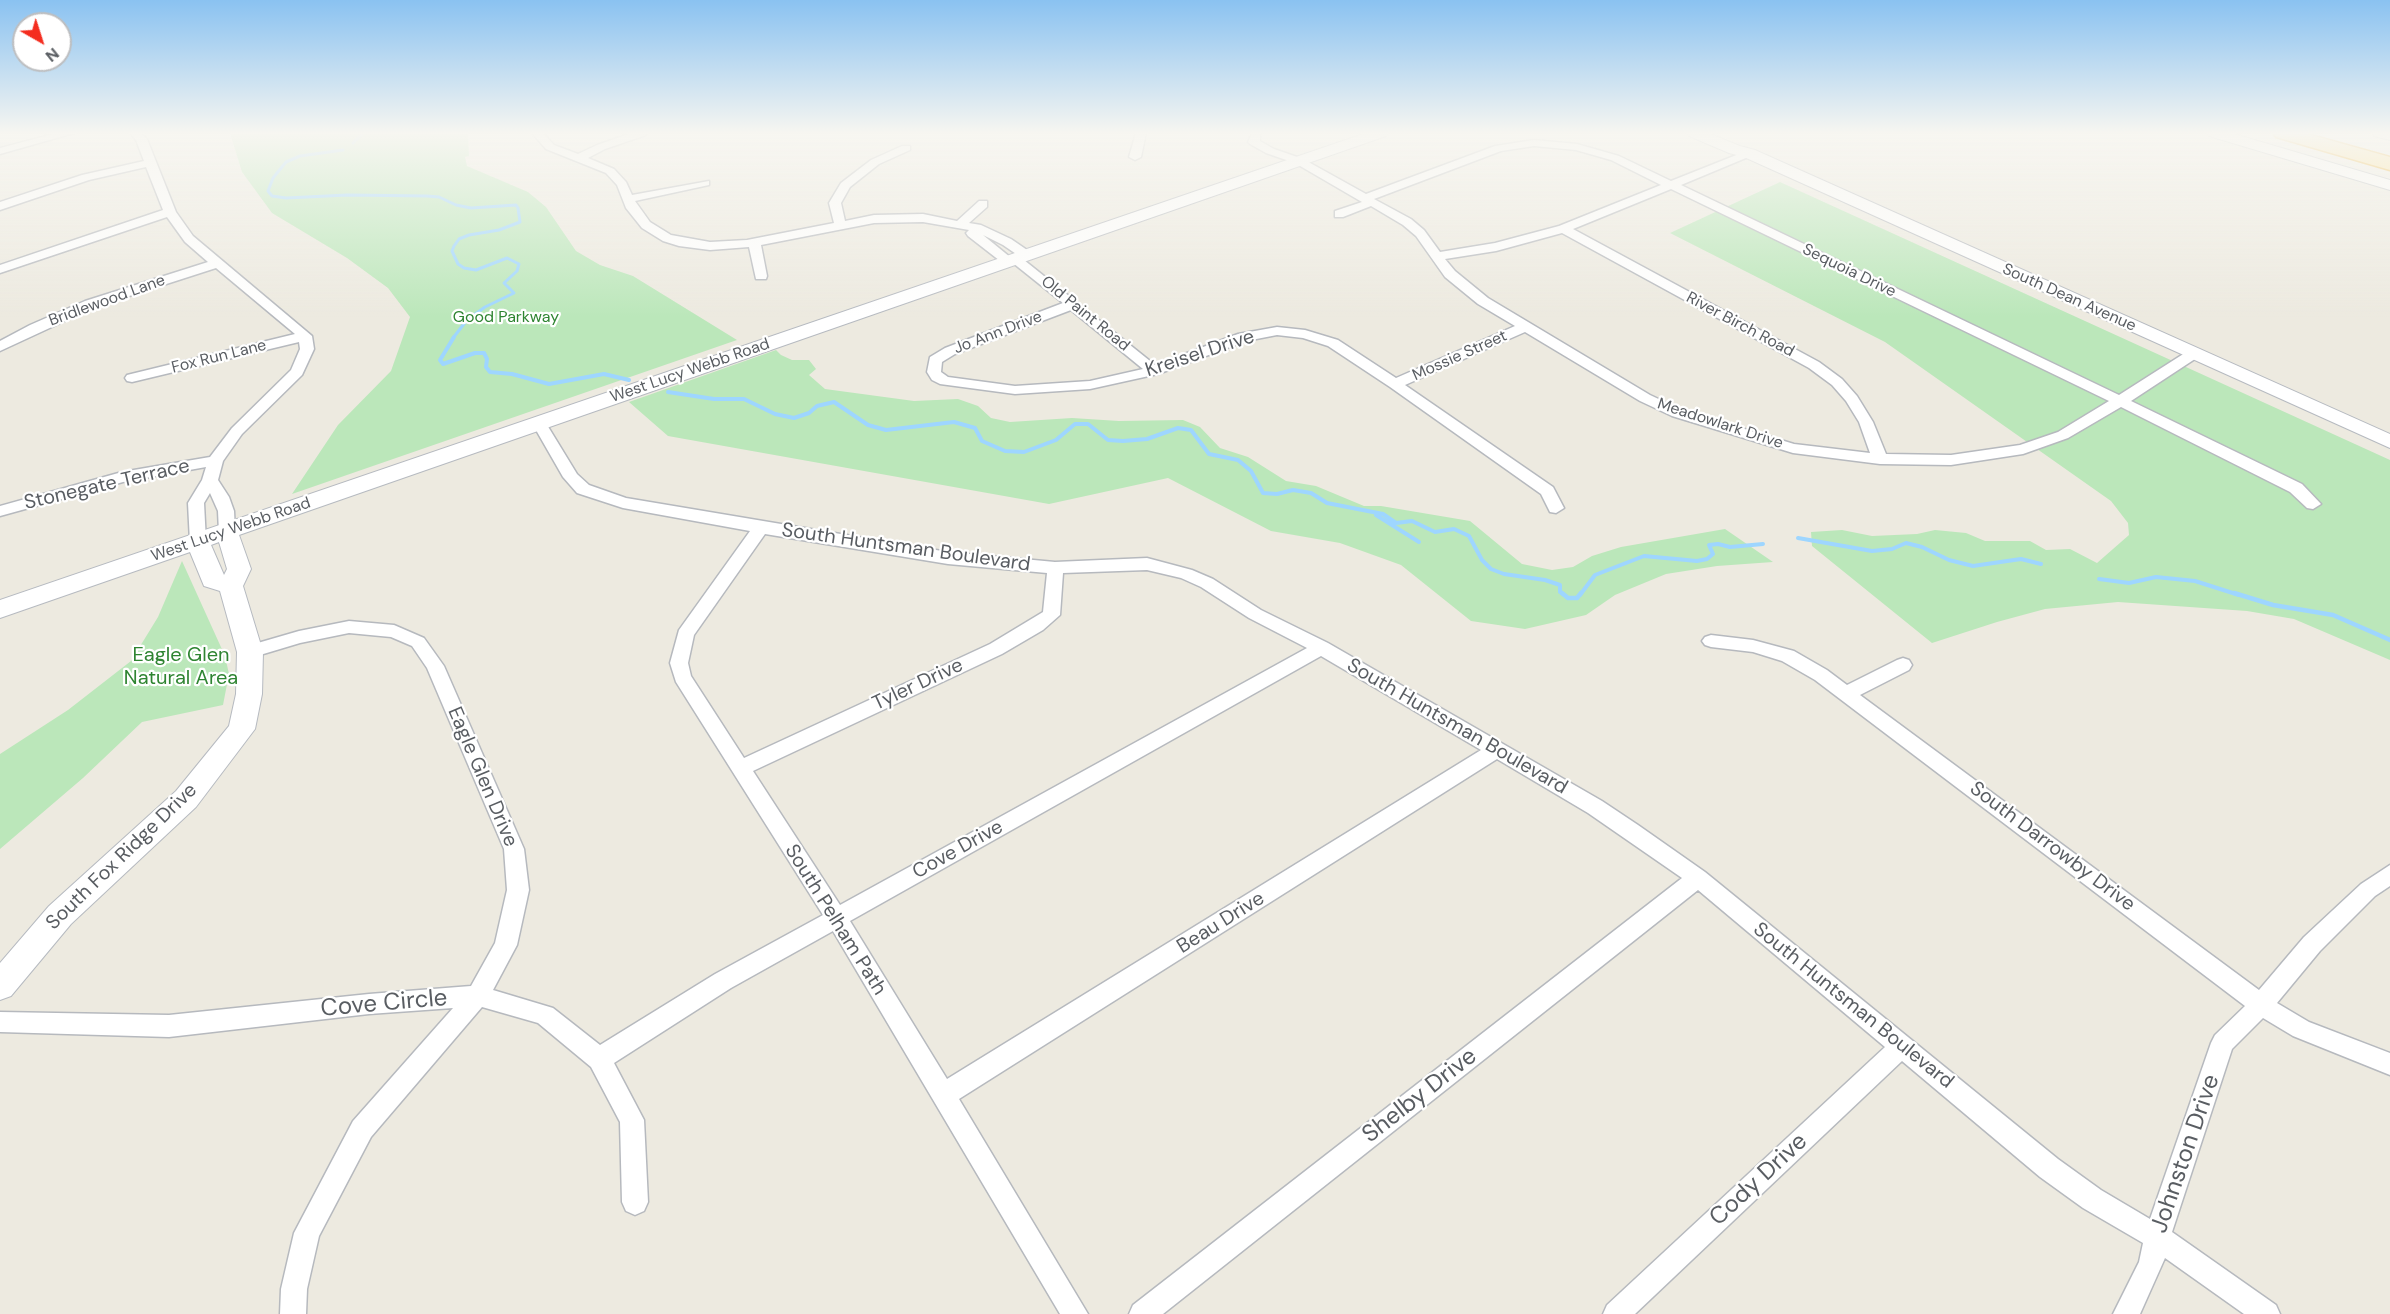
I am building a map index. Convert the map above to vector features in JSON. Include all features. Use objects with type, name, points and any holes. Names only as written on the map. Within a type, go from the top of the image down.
[{"type":"street","points":[[0,206],[34,194]]},
{"type":"street","points":[[163,194],[170,212],[189,239],[305,336],[307,349],[297,372],[223,447],[215,461],[210,480],[196,503],[198,542],[212,580],[231,586]]},
{"type":"street","name":"Old Paint Road","points":[[627,194],[637,216],[646,225],[667,238],[710,246],[754,243],[874,219],[905,217],[940,219],[994,235],[1017,258],[1153,371]]},
{"type":"street","points":[[629,199],[651,194]]},
{"type":"street","points":[[840,194],[835,203],[837,218],[841,226]]},
{"type":"street","name":"West Lucy Webb Road","points":[[0,609],[1202,194]]},
{"type":"street","name":"Meadowlark Drive","points":[[1359,194],[1407,222],[1419,233],[1450,274],[1466,288],[1525,327],[1645,398],[1677,413],[1792,448],[1880,459],[1951,460],[2023,448],[2063,435],[2193,354]]},
{"type":"street","name":"Sequoia Drive","points":[[1339,214],[1383,194]]},
{"type":"street","points":[[1437,256],[1496,247],[1563,229],[1647,194]]},
{"type":"street","name":"Sequoia Drive","points":[[1693,194],[2296,488],[2313,504]]},
{"type":"street","name":"South Dean Avenue","points":[[1840,194],[2390,442]]},
{"type":"street","points":[[961,224],[983,204]]},
{"type":"street","points":[[0,269],[170,212]]},
{"type":"street","name":"Old Paint Road","points":[[961,224],[1017,258]]},
{"type":"street","name":"River Birch Road","points":[[1563,229],[1814,365],[1838,382],[1866,422],[1880,459]]},
{"type":"street","points":[[754,243],[761,276]]},
{"type":"street","name":"Bridlewood Lane","points":[[0,347],[34,328],[90,304],[217,263]]},
{"type":"street","name":"Jo Ann Drive","points":[[934,372],[935,360],[950,351],[1073,304]]},
{"type":"street","name":"Mossie Street","points":[[1395,384],[1525,327]]},
{"type":"street","name":"Kreisel Drive","points":[[934,372],[937,377],[945,381],[1015,390],[1090,385],[1153,371],[1243,336],[1277,331],[1305,333],[1333,344],[1395,384],[1547,491],[1556,508]]},
{"type":"street","name":"Fox Run Lane","points":[[132,378],[305,336]]},
{"type":"street","name":"South Huntsman Boulevard","points":[[538,423],[571,477],[583,489],[623,503],[948,558],[1055,568],[1147,564],[1168,568],[1207,584],[1255,614],[1322,648],[1595,807],[1698,878],[2049,1168],[2092,1199],[2157,1237],[2267,1314]]},
{"type":"street","name":"Stonegate Terrace","points":[[0,511],[122,477],[215,461]]},
{"type":"street","name":"South Fox Ridge Drive","points":[[0,986],[60,915],[186,799],[242,729],[249,694],[250,652],[231,586],[238,569],[227,532],[226,511],[221,497],[210,480]]},
{"type":"street","name":"South Pelham Path","points":[[761,528],[690,626],[681,649],[679,663],[682,677],[688,690],[836,917],[1007,1204],[1076,1314]]},
{"type":"street","name":"Tyler Drive","points":[[739,769],[996,649],[1036,626],[1051,615],[1055,568]]},
{"type":"street","name":"Eagle Glen Drive","points":[[250,652],[299,637],[349,627],[394,632],[418,642],[435,666],[514,849],[518,890],[506,945],[478,996],[362,1129],[307,1233],[294,1289],[292,1314]]},
{"type":"street","name":"South Darrowby Drive","points":[[1711,641],[1753,646],[1788,656],[1848,693],[2261,1005],[2301,1029],[2390,1064]]},
{"type":"street","name":"Cove Drive","points":[[599,1059],[723,981],[1322,648]]},
{"type":"street","points":[[1848,693],[1903,665]]},
{"type":"street","name":"Beau Drive","points":[[944,1095],[1497,750]]},
{"type":"street","name":"Johnston Drive","points":[[2126,1314],[2151,1265],[2157,1237],[2223,1043],[2261,1005],[2312,944],[2368,890],[2390,874]]},
{"type":"street","name":"Shelby Drive","points":[[1142,1314],[1698,878]]},
{"type":"street","name":"Cove Circle","points":[[0,1022],[169,1026],[369,1004],[478,996],[545,1015],[599,1059],[632,1120],[635,1202]]},
{"type":"street","name":"Cody Drive","points":[[1616,1314],[1902,1046]]},
{"type":"green space","name":"Good Parkway","points":[[258,194],[531,194],[546,207],[576,251],[600,265],[633,276],[737,340],[292,494],[338,425],[391,371],[410,317],[388,288],[347,258],[272,213]]},
{"type":"green space","points":[[1753,194],[1807,194],[2390,460],[2390,660],[2294,619],[2247,611],[2118,602],[2045,609],[1932,643],[1812,546],[1811,532],[1842,530],[1872,536],[1917,534],[1935,530],[1966,533],[1985,541],[2030,541],[2046,550],[2070,549],[2097,563],[2129,535],[2128,523],[2111,501],[1885,342],[1670,233]]},
{"type":"green space","points":[[776,350],[792,360],[809,360],[816,369],[809,375],[825,389],[914,401],[958,399],[978,406],[991,418],[1010,422],[1072,418],[1119,421],[1183,420],[1200,427],[1220,448],[1248,457],[1286,481],[1316,486],[1364,506],[1381,506],[1470,521],[1522,564],[1552,570],[1573,567],[1592,556],[1621,547],[1725,529],[1773,562],[1717,566],[1666,574],[1615,595],[1586,615],[1525,629],[1471,621],[1401,565],[1340,543],[1271,531],[1168,478],[1049,504],[668,436],[629,402]]},
{"type":"green space","name":"Eagle Glen Natural Area","points":[[182,561],[225,656],[229,674],[223,705],[142,722],[83,778],[0,849],[0,754],[68,710],[131,661],[158,617]]},
{"type":"waterway","points":[[271,194],[286,198],[347,195],[427,196],[439,197],[456,205],[471,208],[516,205],[520,222],[499,230],[469,235],[459,239],[454,246],[452,251],[458,264],[464,268],[476,270],[507,258],[519,264],[517,271],[504,283],[514,293],[485,307],[467,320],[453,338]]},
{"type":"waterway","points":[[454,337],[440,360],[443,364],[475,353],[484,353],[487,359],[486,367],[490,372],[512,374],[549,384],[604,374],[629,380]]},
{"type":"waterway","points":[[668,392],[714,399],[744,399],[775,414],[794,418],[809,413],[817,406],[834,402],[868,425],[886,430],[954,422],[975,428],[982,441],[1005,451],[1024,452],[1056,440],[1075,424],[1088,424],[1108,440],[1123,441],[1147,439],[1178,428],[1191,430],[1209,454],[1238,460],[1251,471],[1263,493],[1277,494],[1293,490],[1311,493],[1327,503],[1383,514],[1396,523],[1412,521],[1435,532],[1454,529],[1469,536],[1482,560],[1491,569],[1504,574],[1545,580],[1560,585],[1560,592],[1564,595]]},
{"type":"waterway","points":[[1376,515],[1419,542]]},
{"type":"waterway","points":[[1798,538],[1872,551],[1892,549],[1906,543],[1922,547],[1949,560],[1973,566],[2021,559],[2041,564]]},
{"type":"waterway","points":[[1580,595],[1595,575],[1644,556],[1697,561],[1707,559],[1713,554],[1709,545],[1718,544],[1730,547],[1763,544]]},
{"type":"waterway","points":[[2099,579],[2129,583],[2156,577],[2195,581],[2239,595]]},
{"type":"waterway","points":[[1562,593],[1568,598],[1577,598],[1581,593]]},
{"type":"waterway","points":[[2234,593],[2273,605],[2333,615],[2390,640]]}]
